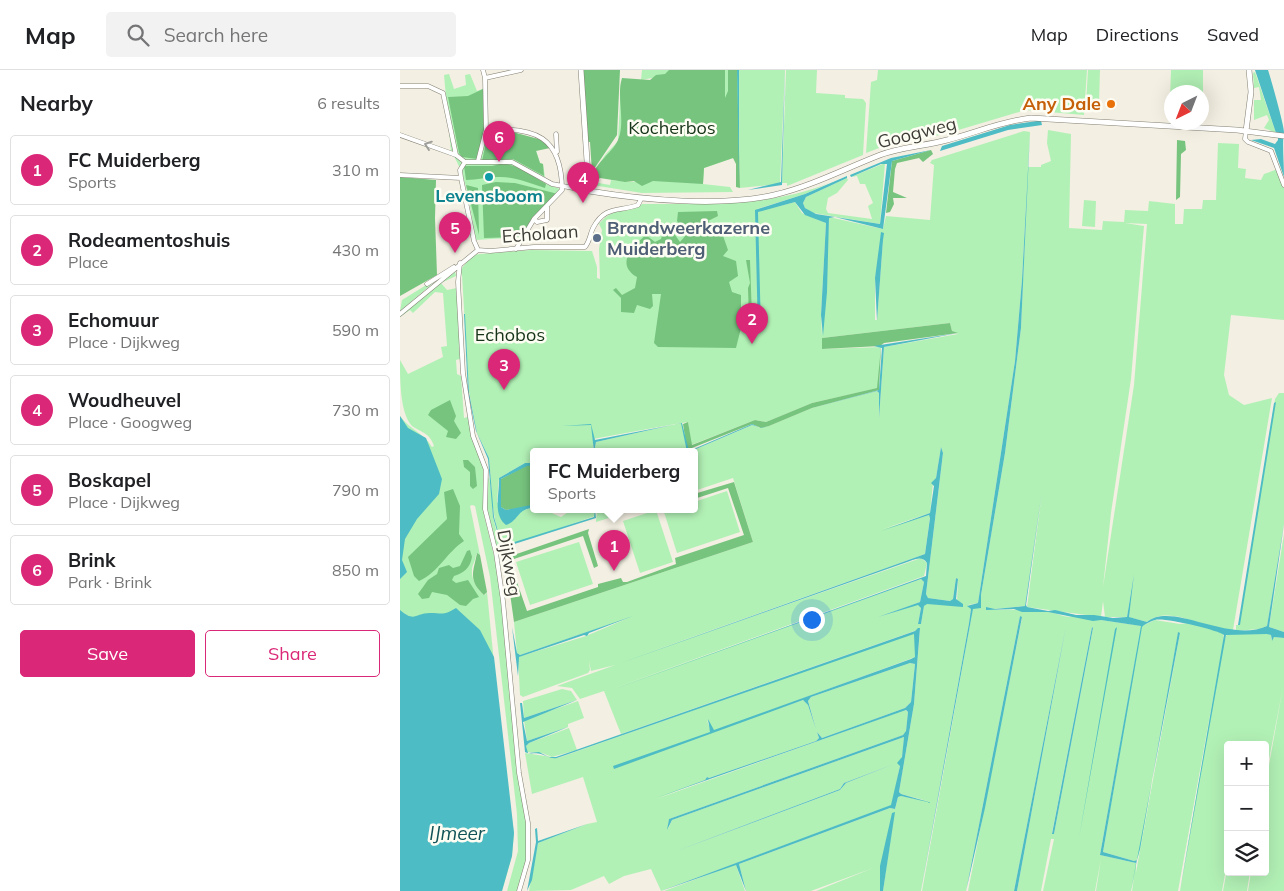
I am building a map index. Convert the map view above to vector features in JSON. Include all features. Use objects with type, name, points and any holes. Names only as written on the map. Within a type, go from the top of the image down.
[{"type":"street","points":[[478,161],[486,130],[485,78],[483,70]]},
{"type":"street","points":[[485,78],[521,70]]},
{"type":"street","points":[[581,70],[589,191]]},
{"type":"street","points":[[1249,70],[1251,92],[1245,139],[1271,151],[1284,185]]},
{"type":"street","points":[[400,86],[428,86],[440,90],[445,96],[456,155]]},
{"type":"street","name":"Googweg","points":[[465,162],[512,162],[539,178],[562,187],[641,199],[736,200],[772,196],[818,182],[882,154],[956,138],[1023,119],[1047,118],[1099,124],[1246,131],[1284,136]]},
{"type":"street","points":[[486,130],[514,129],[548,141],[557,152]]},
{"type":"street","points":[[516,249],[534,220],[560,194],[562,187],[556,134]]},
{"type":"street","points":[[400,135],[456,155],[465,162],[460,170],[461,178],[474,241],[478,250],[427,284]]},
{"type":"street","points":[[400,175],[461,178]]},
{"type":"street","name":"Echolaan","points":[[478,250],[585,247],[593,227],[610,210],[638,205],[641,199]]},
{"type":"street","points":[[534,220],[537,222],[548,220],[547,207]]},
{"type":"street","points":[[400,314],[460,263]]},
{"type":"street","name":"Dijkweg","points":[[460,263],[458,282],[463,373],[473,436],[486,470],[485,510],[496,553],[503,601],[519,773],[528,824],[528,860],[520,891]]},
{"type":"green space","name":"Kocherbos","points":[[583,70],[620,70],[617,135],[592,172],[590,142],[588,142]]},
{"type":"green space","name":"Kocherbos","points":[[642,70],[785,70],[780,184],[740,188],[739,156],[704,168],[703,184],[730,187],[733,192],[642,193],[592,185],[599,183],[610,185],[611,180],[653,182],[600,174],[599,180],[591,177],[605,155],[618,141],[621,82],[643,84],[663,76],[641,80]]},
{"type":"green space","name":"Kocherbos","points":[[669,70],[725,70],[725,98],[728,91],[728,70],[737,70],[740,188],[736,187],[736,164],[733,158],[704,168],[703,184],[653,181],[642,186],[634,181],[625,182],[600,178],[592,182],[598,165],[618,140],[621,125],[620,85],[622,78],[650,80],[656,75],[665,74]]},
{"type":"green space","points":[[786,70],[817,70],[816,93],[845,95],[845,98],[863,99],[866,103],[863,155],[787,186],[787,183],[782,183]]},
{"type":"green space","points":[[878,70],[1087,70],[1084,115],[1026,110],[945,134],[887,145],[866,153],[871,82],[877,80]]},
{"type":"green space","points":[[1088,70],[1100,70],[1099,104],[1086,103]]},
{"type":"green space","points":[[1171,70],[1203,70],[1203,85],[1170,85]]},
{"type":"green space","points":[[1255,72],[1276,133],[1264,128],[1269,120],[1267,115],[1254,120],[1254,100],[1261,100],[1259,87],[1254,88],[1253,73]]},
{"type":"green space","points":[[449,74],[454,89],[466,85],[465,75],[470,74],[477,91],[485,88],[484,132],[509,131],[536,150],[540,163],[543,164],[546,184],[560,189],[558,194],[532,219],[521,237],[476,240],[465,183],[457,161],[451,152],[444,75]]},
{"type":"green space","points":[[485,88],[484,132],[477,159],[462,157],[459,153],[448,97],[468,96]]},
{"type":"green space","points":[[1048,130],[1071,134],[1069,228],[1102,230],[1103,221],[1124,222],[1125,210],[1148,211],[1149,201],[1175,204],[1175,224],[1183,224],[1184,209],[1202,209],[1203,200],[1216,200],[1218,143],[1239,144],[1238,168],[1246,169],[1245,178],[1261,180],[1264,174],[1278,169],[1284,187],[1284,320],[1231,315],[1224,375],[1229,395],[1244,405],[1272,398],[1233,630],[1212,627],[1178,617],[1157,617],[1147,622],[1128,617],[1134,574],[1127,617],[1105,617],[1103,601],[1101,617],[1027,607],[1042,492],[1025,606],[994,609],[1050,612],[1067,617],[1074,616],[1142,626],[1155,620],[1180,624],[1190,623],[1223,633],[1224,641],[1227,634],[1267,633],[1271,635],[1271,640],[1274,637],[1284,638],[1284,891],[1248,891],[1250,876],[1269,876],[1269,765],[1283,687],[1269,759],[1269,741],[1224,741],[1225,876],[1222,891],[1180,891],[1221,655],[1178,891],[1132,891],[1134,877],[1131,891],[1096,891],[1101,859],[1095,891],[1043,891],[1054,839],[1051,839],[1041,891],[1017,891],[1066,626],[1014,891],[968,891],[1022,618],[1020,616],[966,891],[922,891],[973,608],[981,608],[981,595],[1005,453],[1021,328],[1028,167],[1041,167],[1041,165],[1051,161],[1047,143]],"holes":[[[1125,223],[1147,224],[1134,385],[1103,587],[1111,513],[1131,379],[1144,226]],[[1141,627],[1103,852],[1134,861],[1137,860],[1178,633],[1180,633],[1136,872],[1136,863],[1100,855]],[[1093,628],[1054,834],[1052,833]]]},
{"type":"green space","points":[[509,131],[542,140],[550,148],[536,151],[540,163],[543,164],[544,176],[513,159],[482,161],[488,133]]},
{"type":"green space","name":"Echobos","points":[[1024,131],[1030,132],[1022,280],[1015,361],[978,603],[968,605],[971,609],[969,623],[921,891],[883,891],[894,813],[881,866],[880,891],[816,891],[873,868],[811,891],[746,891],[739,864],[890,808],[895,809],[898,797],[927,801],[899,792],[914,704],[920,629],[621,734],[604,691],[580,699],[572,688],[557,686],[615,665],[591,671],[589,661],[590,670],[588,673],[523,697],[520,695],[518,657],[586,636],[628,618],[520,655],[517,653],[514,622],[753,542],[733,478],[698,490],[698,448],[752,425],[761,428],[769,426],[812,408],[877,391],[879,393],[879,418],[884,347],[958,334],[952,331],[950,323],[822,338],[822,349],[881,347],[878,388],[812,403],[766,422],[755,420],[691,445],[688,422],[682,423],[686,448],[595,448],[596,442],[681,423],[593,439],[593,448],[530,448],[530,463],[525,463],[499,478],[497,502],[513,521],[522,510],[530,508],[530,513],[552,513],[561,517],[567,513],[595,513],[595,516],[504,547],[496,526],[492,501],[493,517],[501,550],[492,538],[489,528],[487,479],[489,478],[492,495],[489,458],[477,433],[469,392],[462,275],[460,270],[473,255],[531,250],[592,251],[597,267],[597,278],[600,279],[599,249],[602,230],[599,224],[611,214],[632,209],[642,204],[713,204],[760,200],[806,191],[829,183],[805,194],[757,209],[795,202],[802,213],[826,223],[821,315],[822,336],[829,217],[883,229],[886,216],[930,220],[934,165],[930,163],[932,160]],"holes":[[[883,240],[877,320],[875,320],[875,278]],[[941,447],[943,453],[926,594],[928,598],[950,601],[953,599],[956,578],[958,579],[957,602],[941,605],[927,603],[924,606],[921,624],[918,624],[921,608],[918,604],[879,617],[920,602],[924,582],[921,579],[609,690],[924,576],[927,563],[921,558],[639,656],[925,554],[929,515],[883,529],[930,513],[933,483],[936,478]]]},
{"type":"green space","points":[[1177,140],[1185,141],[1186,150],[1181,154],[1180,197],[1176,200]]},
{"type":"green space","points":[[931,150],[933,154],[923,162],[919,158],[897,163],[893,192],[907,198],[893,198],[894,204],[890,212],[886,213],[892,161]]},
{"type":"green space","points":[[504,163],[520,168],[546,184],[545,188],[522,180],[504,177],[466,180],[464,166],[492,166]]},
{"type":"green space","points":[[885,163],[880,224],[813,213],[805,208],[803,203],[806,197],[847,178],[848,180],[837,193],[828,198],[826,209],[828,213],[872,219],[868,206],[873,203],[865,184],[860,184],[857,176],[851,177]]},
{"type":"green space","points":[[400,177],[436,180],[437,275],[400,296]]},
{"type":"green space","points":[[496,182],[515,183],[558,194],[532,219],[521,237],[484,238],[482,185]]},
{"type":"green space","points":[[466,185],[478,188],[479,235]]},
{"type":"green space","points":[[1084,200],[1096,201],[1095,227],[1082,226]]},
{"type":"green space","points":[[717,211],[718,216],[708,221],[720,227],[728,250],[723,256],[736,261],[738,276],[729,282],[732,292],[741,295],[741,328],[736,348],[658,347],[654,343],[661,294],[652,294],[653,306],[650,309],[637,305],[634,313],[621,312],[621,298],[613,290],[616,288],[622,295],[635,288],[637,277],[630,272],[626,261],[631,250],[646,235],[655,242],[661,239],[663,232],[670,228],[680,242],[686,235],[677,221],[678,212]]},
{"type":"green space","points":[[746,260],[750,260],[752,318],[749,319],[748,288],[750,283]]},
{"type":"green space","points":[[455,271],[456,276],[441,283],[447,290],[457,288],[460,359],[456,360],[457,374],[461,376],[464,418],[468,417],[483,466],[484,515],[500,591],[526,818],[527,857],[518,891],[507,891],[518,851],[517,814],[490,577],[475,506],[472,505],[470,506],[480,555],[476,554],[472,574],[480,591],[485,595],[487,592],[503,754],[514,833],[512,856],[502,891],[400,891],[400,416],[425,438],[432,447],[434,446],[428,436],[412,426],[405,413],[400,377],[400,360],[408,374],[443,357],[441,347],[447,346],[443,293],[435,292],[413,313],[410,310],[400,317],[400,315]]},
{"type":"green space","points":[[444,274],[400,311],[402,300]]},
{"type":"green space","points":[[950,323],[952,331],[958,333],[884,343],[880,346],[822,349],[822,338]]},
{"type":"green space","points":[[881,347],[879,390],[812,408],[769,426],[761,428],[752,424],[692,448],[687,448],[683,424],[688,422],[692,445],[755,420],[766,422],[812,403],[877,388]]},
{"type":"green space","points":[[1279,393],[1284,393],[1284,524],[1267,626],[1259,629],[1236,631],[1236,625],[1239,625],[1275,399]]},
{"type":"green space","points":[[450,400],[456,416],[454,421],[461,433],[456,439],[446,437],[448,431],[428,415],[431,410]]},
{"type":"green space","points":[[463,460],[468,460],[475,467],[477,486],[473,489],[470,486],[470,472],[464,467]]},
{"type":"green space","points":[[530,465],[530,507],[506,510],[501,507],[501,479]]},
{"type":"green space","points":[[734,482],[753,542],[514,622],[505,558],[589,529],[588,533],[598,566],[594,568],[583,536],[511,560],[510,562],[527,611],[598,587],[598,584],[621,578],[623,582],[627,582],[676,564],[675,558],[744,535],[728,488],[698,498],[698,493]]},
{"type":"green space","points":[[453,489],[460,506],[459,534],[464,541],[438,567],[419,581],[414,576],[408,557],[447,519],[444,492]]},
{"type":"green space","points":[[727,491],[740,532],[677,553],[664,513],[698,513],[698,501]]},
{"type":"green space","points":[[597,513],[624,513],[596,522]]},
{"type":"green space","points":[[647,513],[657,513],[673,562],[640,573],[623,521]]},
{"type":"green space","points":[[1284,534],[1284,632],[1269,627]]},
{"type":"green space","points":[[579,542],[593,584],[530,605],[516,562]]},
{"type":"green space","points":[[470,550],[472,557],[468,567],[464,572],[454,576],[452,580],[456,583],[468,580],[479,597],[473,599],[466,606],[460,605],[447,595],[432,592],[429,598],[422,599],[418,594],[428,580],[437,574],[439,568],[449,565],[453,568],[460,566],[467,551]]},
{"type":"green space","points":[[477,553],[480,555],[487,592],[484,595],[475,584],[473,575]]},
{"type":"green space","points":[[910,634],[914,634],[916,637],[915,657],[718,729],[803,700],[808,705],[816,728],[808,701],[811,697],[910,663],[915,664],[911,702],[905,708],[822,738],[817,732],[819,738],[816,741],[709,778],[707,777],[705,780],[656,799],[905,710],[908,712],[906,732],[903,735],[669,819],[668,829],[672,820],[904,737],[892,805],[661,891],[651,869],[624,876],[609,884],[604,876],[571,890],[529,891],[538,843],[597,822],[583,777],[532,794],[525,753],[558,758]],"holes":[[[707,720],[714,731],[711,732]],[[894,764],[846,783],[840,790],[674,852],[840,789],[844,783]]]},
{"type":"green space","points":[[562,689],[571,691],[577,700],[524,718],[523,701]]},
{"type":"green space","points":[[578,701],[584,718],[568,724],[568,727],[527,741],[524,720]]},
{"type":"green space","points":[[569,728],[577,750],[552,757],[542,753],[527,752],[526,746],[529,743]]},
{"type":"green space","points":[[734,865],[736,865],[745,891],[664,891]]},
{"type":"green space","points":[[1226,876],[1249,876],[1247,891],[1223,891]]},
{"type":"water","points":[[737,70],[739,70],[739,183]]},
{"type":"water","points":[[785,70],[782,185],[748,190],[781,182]]},
{"type":"water","points":[[1255,70],[1268,70],[1277,102],[1284,132],[1284,177],[1274,148],[1251,140],[1261,139],[1275,144],[1278,140],[1278,133],[1276,133]]},
{"type":"water","points":[[1041,121],[1042,125],[1008,130],[940,151],[942,146],[1010,125]]},
{"type":"water","points":[[1030,132],[1021,328],[1005,453],[981,595],[981,608],[973,609],[921,891],[969,623],[971,609],[967,606],[978,603],[1015,361],[1022,280]]},
{"type":"water","points":[[931,150],[892,161],[883,229],[835,217],[829,218],[827,292],[823,336],[821,315],[826,223],[805,215],[795,202],[758,212],[761,331],[758,332],[755,210],[805,194],[847,176],[847,178],[806,197],[803,203],[805,208],[816,214],[880,224],[887,164],[881,164],[851,177],[850,175],[891,158]]},
{"type":"water","points":[[881,232],[884,233],[877,321],[875,278]]},
{"type":"water","points":[[464,314],[469,393],[477,433],[489,458],[494,517],[502,546],[594,517],[595,513],[596,518],[502,548],[493,517],[488,459],[476,431],[468,393]]},
{"type":"water","points":[[958,333],[884,347],[879,418],[879,393],[877,391],[812,408],[879,390],[882,348],[874,346]]},
{"type":"water","points":[[1276,402],[1240,625],[1238,625],[1274,403]]},
{"type":"water","points":[[400,416],[408,428],[426,438],[442,479],[439,494],[417,519],[405,539],[402,560],[407,572],[400,579]]},
{"type":"water","points":[[681,423],[688,448],[686,448]]},
{"type":"water","points":[[591,424],[595,440],[674,425],[596,442],[595,448],[591,425],[562,426]]},
{"type":"water","points":[[752,424],[759,427],[752,425],[696,448]]},
{"type":"water","points":[[941,447],[943,453],[926,594],[928,598],[950,601],[953,599],[956,578],[958,579],[956,599],[963,604],[963,607],[927,604],[924,606],[921,624],[918,624],[921,608],[918,605],[878,617],[920,602],[924,582],[921,579],[609,691],[926,576],[927,563],[921,559],[915,559],[618,664],[925,554],[929,515],[881,531],[930,513],[934,486],[931,483],[936,478]]},
{"type":"water","points":[[525,463],[530,463],[530,466],[501,479],[501,507],[506,510],[530,505],[530,509],[521,512],[513,521],[506,525],[499,515],[498,509],[499,478]]},
{"type":"water","points":[[1042,491],[1026,605],[1027,607],[1048,611],[1055,610],[1076,615],[1113,618],[1127,617],[1134,574],[1129,617],[1147,622],[1158,617],[1171,616],[1236,630],[1252,630],[1267,626],[1284,524],[1269,627],[1284,632],[1284,638],[1274,637],[1272,641],[1271,635],[1267,634],[1226,635],[1180,891],[1224,635],[1202,627],[1168,620],[1155,620],[1142,627],[1103,852],[1134,861],[1137,860],[1131,891],[1136,863],[1100,855],[1141,626],[1101,620],[1093,621],[1048,612],[1022,612],[1014,609],[986,610],[986,607],[995,609],[1025,606]]},
{"type":"water","name":"IJmeer","points":[[456,608],[480,630],[494,657],[514,833],[512,856],[502,891],[400,891],[400,610],[412,617],[425,613],[445,613]]},
{"type":"water","points":[[633,616],[589,633],[587,636],[584,635],[519,657],[518,676],[512,627],[517,653],[520,655]]},
{"type":"water","points":[[1020,616],[1022,617],[985,808],[966,891]]},
{"type":"water","points":[[1066,626],[1017,891],[1014,891]]},
{"type":"water","points":[[1092,627],[1054,834],[1052,834]]},
{"type":"water","points":[[1117,627],[1079,838],[1115,629]]},
{"type":"water","points":[[920,628],[914,704],[899,792],[932,803],[901,796],[898,797],[895,809],[890,808],[739,864],[746,891],[736,865],[661,891],[891,805],[900,766],[897,763],[902,757],[904,737],[672,820],[667,830],[669,819],[903,735],[906,731],[908,712],[906,710],[656,798],[705,780],[707,777],[709,778],[816,741],[819,738],[817,732],[822,738],[905,708],[911,702],[915,664],[910,663],[811,697],[808,701],[816,729],[808,705],[803,700],[614,769],[613,766],[710,732],[708,719],[714,730],[911,659],[915,657],[914,634],[557,758],[551,758],[539,753],[528,753],[539,752],[549,757],[556,757]]},
{"type":"water","points":[[1178,632],[1180,633],[1152,780]]},
{"type":"water","points":[[577,700],[523,722],[527,741],[568,727],[526,746],[527,753],[525,752],[520,703],[522,703],[524,718]]},
{"type":"water","points":[[894,764],[846,783],[840,790],[674,852],[840,789],[844,783]]},
{"type":"water","points":[[1152,780],[1140,849],[1137,860]]},
{"type":"water","points":[[895,812],[883,891],[880,891],[880,866],[892,813]]},
{"type":"water","points":[[587,824],[538,843],[532,880],[527,891],[536,842],[535,829],[537,828],[538,841]]},
{"type":"place","name":"Any Dale","points":[[1111,104]]},
{"type":"place","name":"Brink","points":[[499,162]]},
{"type":"place","name":"Levensboom","points":[[489,177]]},
{"type":"place","name":"Woudheuvel","points":[[583,203]]},
{"type":"place","name":"Brandweerkazerne Muiderberg","points":[[597,238]]},
{"type":"place","name":"Boskapel","points":[[455,253]]},
{"type":"place","name":"Rodeamentoshuis","points":[[752,344]]},
{"type":"place","name":"Echomuur","points":[[504,390]]},
{"type":"place","name":"FC Muiderberg","points":[[614,571]]}]
